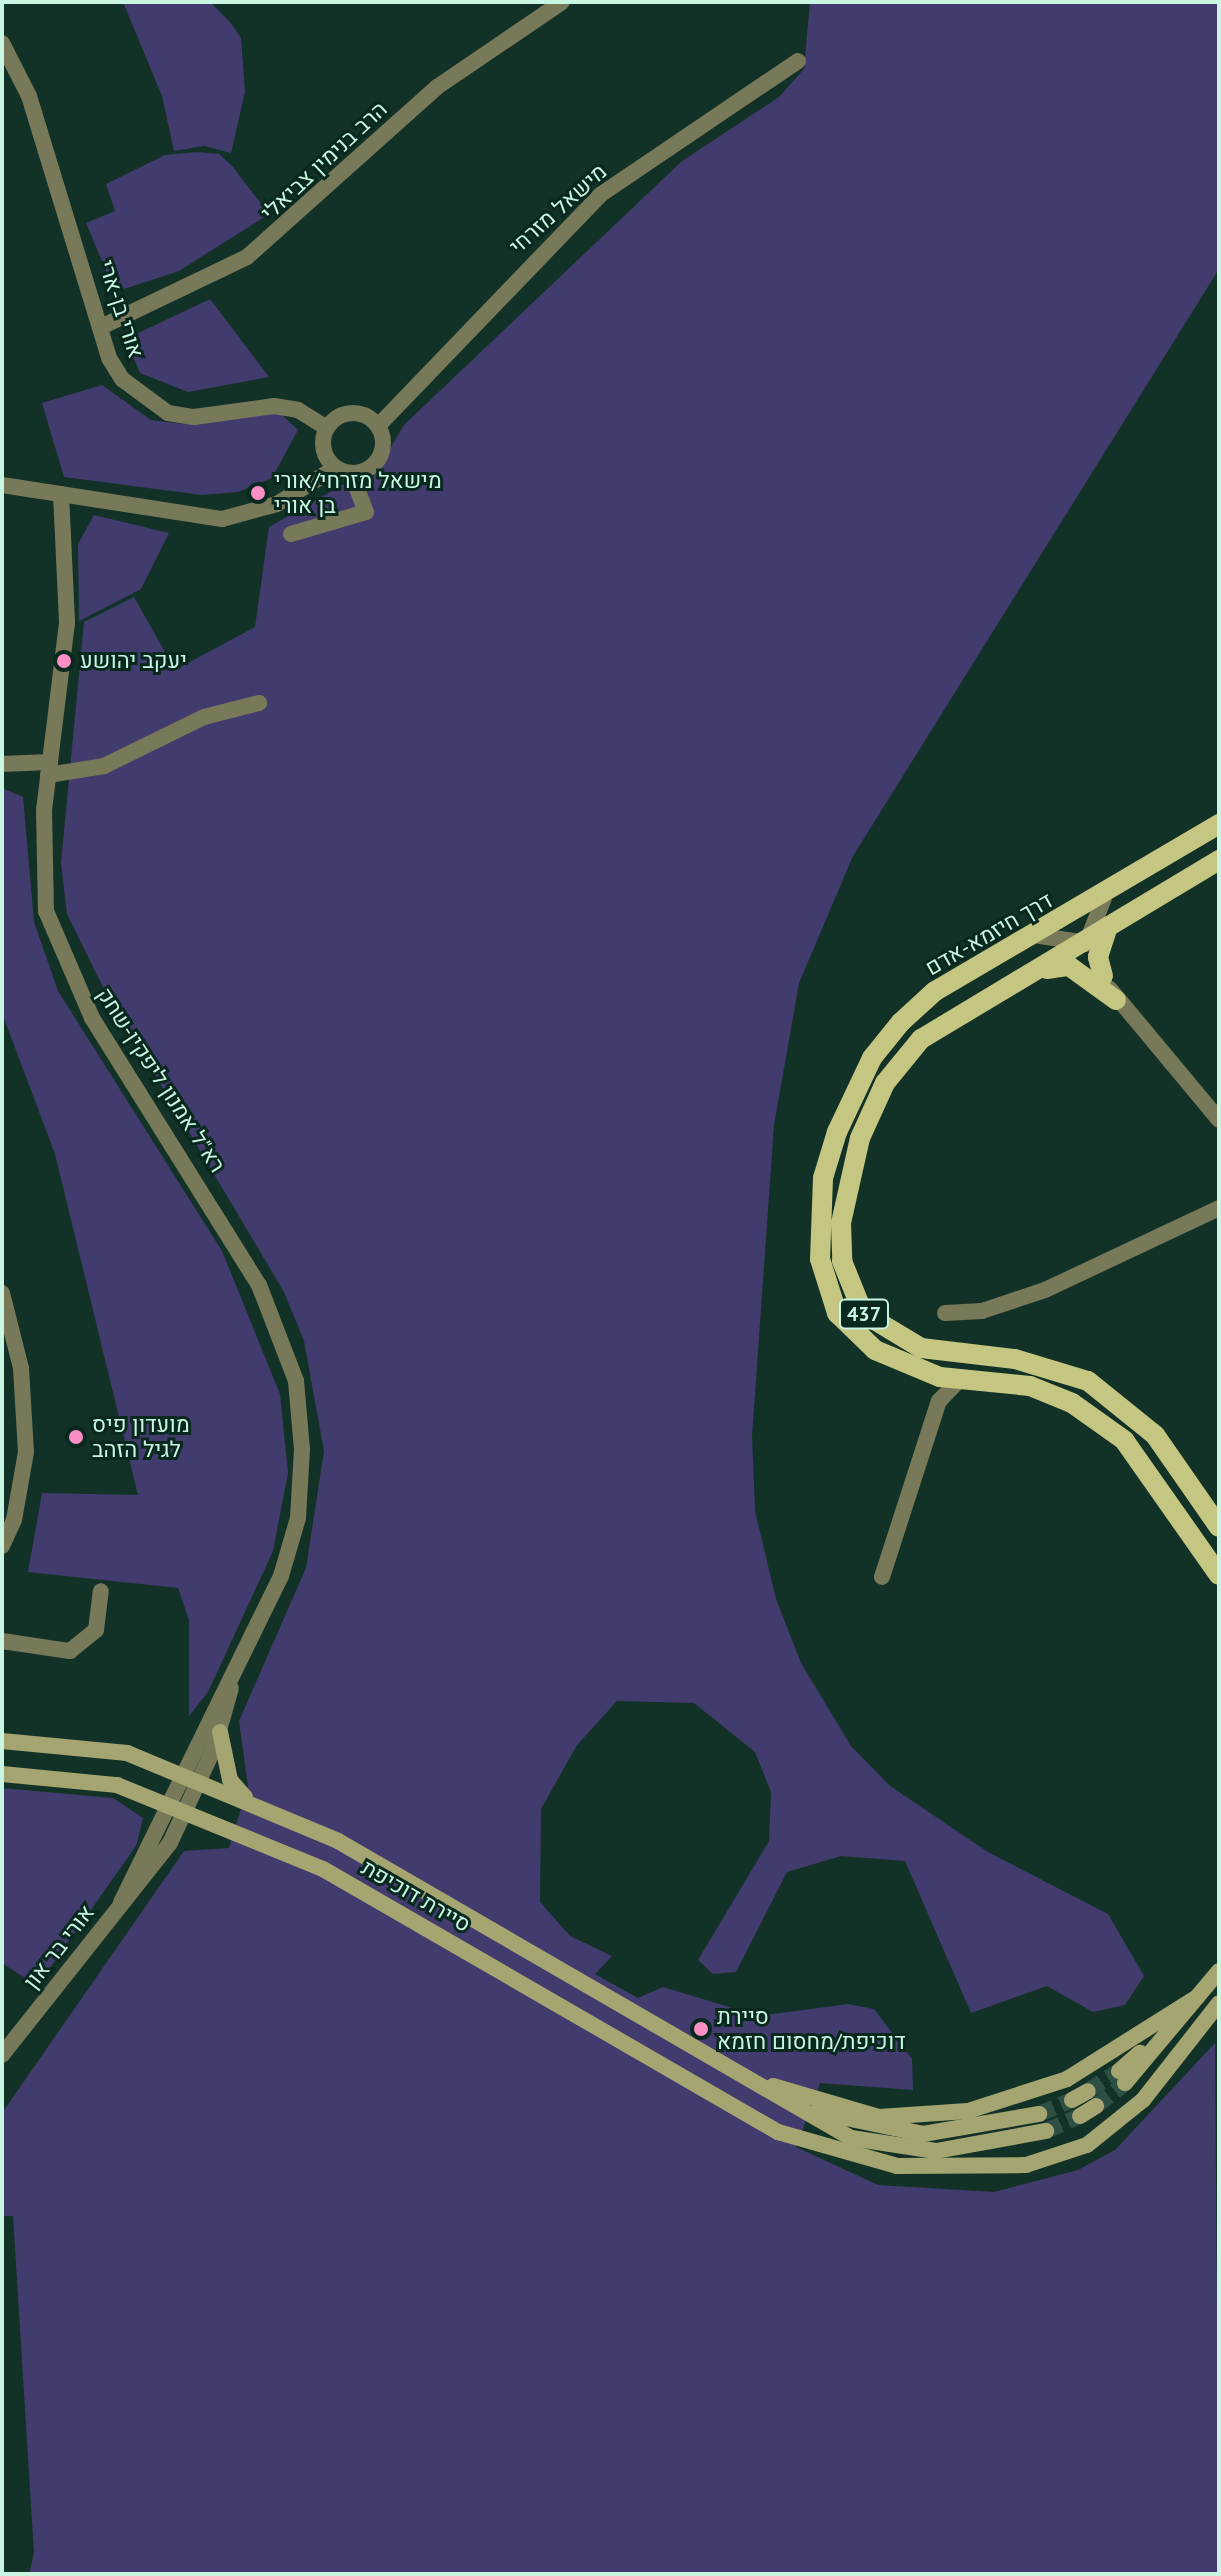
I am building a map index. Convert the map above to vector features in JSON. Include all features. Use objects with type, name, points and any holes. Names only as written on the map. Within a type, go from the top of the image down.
[{"type":"main road","name":"דרך חיזמא-אדם","points":[[1219,824],[1104,898],[935,991],[901,1022],[853,1094],[823,1178],[825,1289],[853,1336],[912,1369],[1030,1386],[1072,1403],[1124,1440],[1219,1575]]},
{"type":"main road","name":"437","points":[[1219,860],[1110,924],[1039,972],[921,1039],[885,1083],[844,1189],[842,1261],[863,1313],[892,1335],[955,1356],[1046,1367],[1088,1381],[1131,1409],[1219,1527]]},
{"type":"main road","points":[[1103,976],[1099,944],[1110,924]]},
{"type":"main road","points":[[1039,972],[1069,966],[1116,1000]]},
{"type":"main road","points":[[220,1732],[230,1780],[249,1801]]},
{"type":"main road","name":"סיירת דוכיפת","points":[[2,1741],[74,1743],[180,1774],[249,1801],[411,1879],[776,2097]]},
{"type":"main road","name":"סיירת דוכיפת","points":[[2,1774],[77,1776],[188,1811],[394,1907],[778,2132],[851,2157],[933,2171],[1058,2159],[1119,2125],[1219,2003]]},
{"type":"main road","points":[[1122,2077],[1219,1971]]},
{"type":"main road","points":[[743,2075],[879,2117],[968,2111],[1067,2079],[1197,1997]]},
{"type":"main road","points":[[776,2097],[899,2133],[957,2132],[1039,2114]]},
{"type":"main road","points":[[776,2097],[851,2138],[911,2151],[979,2148],[1046,2131]]},
{"type":"main road","points":[[1072,2100],[1092,2099],[1080,2116]]},
{"type":"street","name":"הרב בנימין צביאלי","points":[[101,327],[247,257],[446,79],[562,2]]},
{"type":"street","name":"אורי בן-ארי","points":[[2,43],[29,96],[101,327],[122,379],[168,413],[194,417],[274,406],[298,410],[327,428]]},
{"type":"street","name":"מישאל מזרחי","points":[[378,426],[600,195],[798,61]]},
{"type":"street","points":[[2,485],[222,519],[277,504],[343,471],[380,457],[378,426],[358,413],[327,428],[323,447],[343,471],[366,512],[291,534]]},
{"type":"street","name":"רא\"ל אמנון ליפקין-שחק","points":[[61,494],[67,623],[41,854],[54,935],[114,1055],[243,1251],[296,1381],[298,1518],[281,1576],[167,1803]]},
{"type":"street","points":[[2,764],[49,768],[104,766],[204,717],[259,703]]},
{"type":"street","points":[[1104,898],[1086,943],[1103,976],[1116,1000],[1219,1120]]},
{"type":"street","points":[[1034,935],[1086,943]]},
{"type":"street","points":[[945,1313],[982,1311],[1045,1290],[1219,1208]]},
{"type":"street","points":[[2,1293],[21,1368],[26,1452],[14,1520],[2,1546]]},
{"type":"street","points":[[912,1369],[936,1388],[939,1401]]},
{"type":"street","points":[[882,1577],[939,1401],[950,1382],[964,1377]]},
{"type":"street","points":[[2,1641],[70,1651],[96,1630],[101,1591]]},
{"type":"street","name":"רא\"ל אמנון ליפקין-שחק","points":[[188,1811],[220,1732],[237,1665]]},
{"type":"street","name":"אורי בר און","points":[[121,1903],[167,1803]]},
{"type":"street","name":"אורי בר און","points":[[2,2055],[121,1903],[188,1811]]},
{"type":"shaded area","points":[[123,2],[210,2],[230,22],[241,38],[245,92],[231,153],[204,146],[174,151],[162,96]]},
{"type":"shaded area","points":[[810,2],[1219,2],[1219,269],[853,856],[799,983],[774,1125],[752,1436],[755,1511],[776,1599],[801,1663],[851,1746],[890,1786],[988,1852],[1108,1914],[1144,1976],[1125,2005],[1093,2012],[1047,1986],[971,2013],[905,1861],[841,1856],[787,1872],[736,1972],[713,1974],[698,1960],[769,1841],[771,1792],[755,1752],[694,1703],[617,1701],[577,1745],[541,1809],[540,1902],[570,1936],[612,1956],[595,1974],[638,1998],[663,1987],[759,2016],[848,2004],[874,2009],[912,2059],[913,2090],[820,2083],[796,2147],[878,2185],[994,2192],[1078,2170],[1115,2150],[1215,2043],[1219,2574],[29,2574],[34,2553],[13,2216],[2,2216],[2,2113],[184,1851],[229,1848],[248,1786],[239,1721],[306,1568],[324,1451],[304,1341],[284,1292],[104,989],[67,914],[61,863],[84,622],[134,597],[175,670],[255,627],[269,527],[342,485],[374,476],[404,425],[682,161],[779,97],[804,69]]},
{"type":"shaded area","points":[[197,152],[219,154],[269,214],[179,271],[115,292],[86,223],[115,211],[106,184],[165,155]]},
{"type":"shaded area","points":[[210,299],[269,377],[188,392],[140,373],[126,339]]},
{"type":"shaded area","points":[[102,385],[151,420],[184,424],[278,411],[298,430],[272,478],[238,492],[202,495],[64,477],[42,403]]},
{"type":"shaded area","points":[[94,515],[169,533],[141,589],[79,621],[78,544]]},
{"type":"shaded area","points":[[2,788],[23,797],[34,922],[58,991],[222,1251],[280,1394],[288,1473],[273,1551],[208,1692],[189,1716],[189,1620],[178,1588],[28,1572],[42,1493],[138,1495],[55,1154],[2,1013]]},
{"type":"shaded area","points":[[2,1788],[113,1798],[143,1818],[136,1846],[37,1986],[2,1963]]},
{"type":"tunnel","points":[[1088,2091],[1119,2071]]},
{"type":"tunnel","points":[[1096,2106],[1125,2083]]},
{"type":"tunnel","points":[[1039,2114],[1072,2100]]},
{"type":"tunnel","points":[[1046,2131],[1080,2116]]},
{"type":"place","name":"מישאל מזרחי/אורי בן אורי","points":[[258,493]]},
{"type":"place","name":"יעקב יהושע","points":[[64,661]]},
{"type":"place","name":"מועדון פיס לגיל הזהב","points":[[76,1437]]},
{"type":"place","name":"סיירת דוכיפת/מחסום חזמא","points":[[701,2029]]}]
